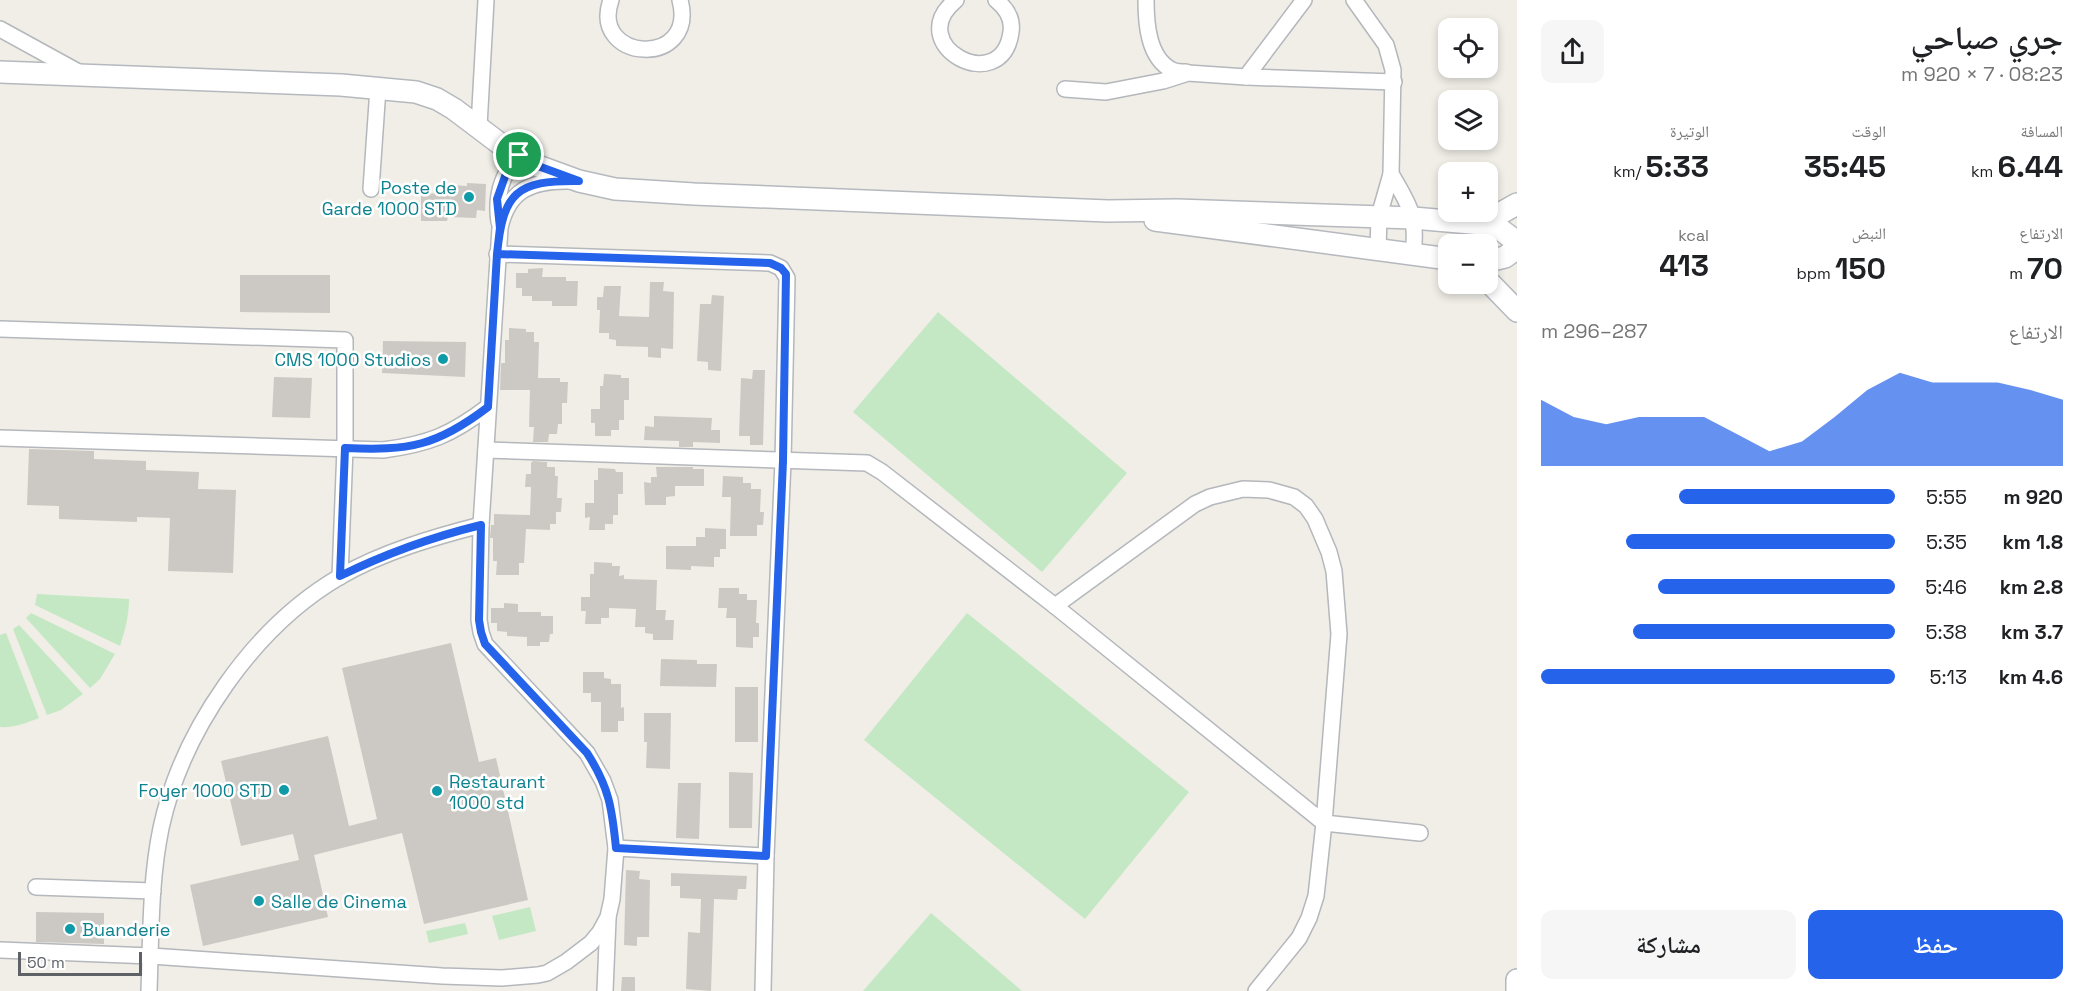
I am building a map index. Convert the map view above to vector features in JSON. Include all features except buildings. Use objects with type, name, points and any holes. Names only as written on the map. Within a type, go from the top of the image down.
[{"type":"street","points":[[479,126],[486,0]]},
{"type":"street","points":[[611,0],[608,18],[612,29],[618,39],[629,47],[641,50],[654,49],[666,44],[676,35],[683,11],[680,0]]},
{"type":"street","points":[[951,2],[941,26],[942,37],[946,47],[954,56],[963,62],[974,64],[985,63],[1000,54],[1010,39],[1012,27],[1009,16],[996,0]]},
{"type":"street","points":[[1146,0],[1148,33],[1153,49],[1160,60],[1173,70],[1246,77],[1394,82]]},
{"type":"street","points":[[1246,77],[1304,0]]},
{"type":"street","points":[[1354,0],[1386,45],[1391,57],[1394,82],[1391,174],[1379,216],[1378,249]]},
{"type":"street","points":[[0,30],[85,75]]},
{"type":"street","points":[[0,72],[341,85],[416,92],[437,99],[479,126],[499,143],[538,166],[579,181],[615,189],[1107,211],[1177,210],[1438,220]]},
{"type":"street","points":[[1065,89],[1106,92],[1163,81],[1188,73]]},
{"type":"street","points":[[371,189],[378,88]]},
{"type":"street","points":[[500,228],[497,209],[499,189],[508,168],[519,155]]},
{"type":"street","points":[[1391,174],[1407,201],[1413,218],[1415,229],[1413,254]]},
{"type":"street","points":[[579,181],[546,182],[529,186],[509,202],[503,214],[497,254],[481,525],[479,620],[485,644],[587,753],[603,781],[610,800],[616,848],[612,899],[608,917],[605,991]]},
{"type":"street","points":[[1498,214],[1517,204]]},
{"type":"street","points":[[1107,211],[1177,224],[1438,257]]},
{"type":"street","points":[[1467,222],[1501,230],[1517,242]]},
{"type":"street","points":[[1498,259],[1505,257],[1517,248]]},
{"type":"street","points":[[497,254],[761,263],[774,264],[786,274],[788,282],[783,461],[766,856],[763,991]]},
{"type":"street","points":[[1498,291],[1517,311]]},
{"type":"street","points":[[0,329],[345,340],[345,448],[340,576]]},
{"type":"street","points":[[0,438],[383,450],[408,447],[452,433],[488,407]]},
{"type":"street","points":[[486,450],[859,462],[872,466],[1055,606],[1324,823],[1420,833]]},
{"type":"street","points":[[1055,606],[1195,504],[1210,497],[1243,489],[1269,490],[1287,494],[1301,501],[1316,519],[1334,571],[1339,634],[1316,896],[1310,918],[1299,938],[1256,991]]},
{"type":"street","points":[[149,991],[153,891],[166,808],[179,770],[196,732],[235,674],[269,634],[303,603],[340,576],[424,541],[481,525]]},
{"type":"street","points":[[616,848],[766,856]]},
{"type":"street","points":[[36,887],[153,891]]},
{"type":"street","points":[[0,950],[151,956],[442,976],[502,984],[554,969],[591,943],[608,917]]},
{"type":"street","points":[[1517,980],[1517,991]]},
{"type":"green space","points":[[938,312],[1127,473],[1042,572],[853,412]]},
{"type":"green space","points":[[37,594],[129,599],[120,646],[35,605]]},
{"type":"green space","points":[[31,613],[115,654],[100,679],[90,688],[26,618]]},
{"type":"green space","points":[[967,613],[1189,792],[1085,919],[864,740]]},
{"type":"green space","points":[[19,625],[83,694],[61,710],[47,715],[13,629]]},
{"type":"green space","points":[[6,633],[39,718],[15,726],[0,727],[0,635]]},
{"type":"green space","points":[[530,907],[536,931],[499,940],[492,916]]},
{"type":"green space","points":[[931,913],[1022,991],[863,991]]},
{"type":"green space","points":[[465,923],[468,934],[429,943],[426,931]]},
{"type":"place","name":"Poste de Garde 1000 STD","points":[[469,197]]},
{"type":"place","name":"CMS 1000 Studios","points":[[443,359]]},
{"type":"place","name":"Foyer 1000 STD","points":[[284,790]]},
{"type":"place","name":"Restaurant 1000 std","points":[[437,791]]},
{"type":"place","name":"Salle de Cinema","points":[[259,901]]},
{"type":"place","name":"Buanderie","points":[[70,929]]},
{"type":"route","points":[[519,155],[508,168],[497,199],[500,228],[497,254],[488,407],[467,424],[432,441],[383,450],[345,448],[340,576],[424,541],[481,525],[479,620],[485,644],[587,753],[595,765],[610,800],[616,848],[766,856],[783,461],[788,282],[786,274],[777,265],[770,263],[497,254],[503,214],[509,202],[518,193],[529,186],[546,182],[579,181],[538,166],[519,155]]}]
